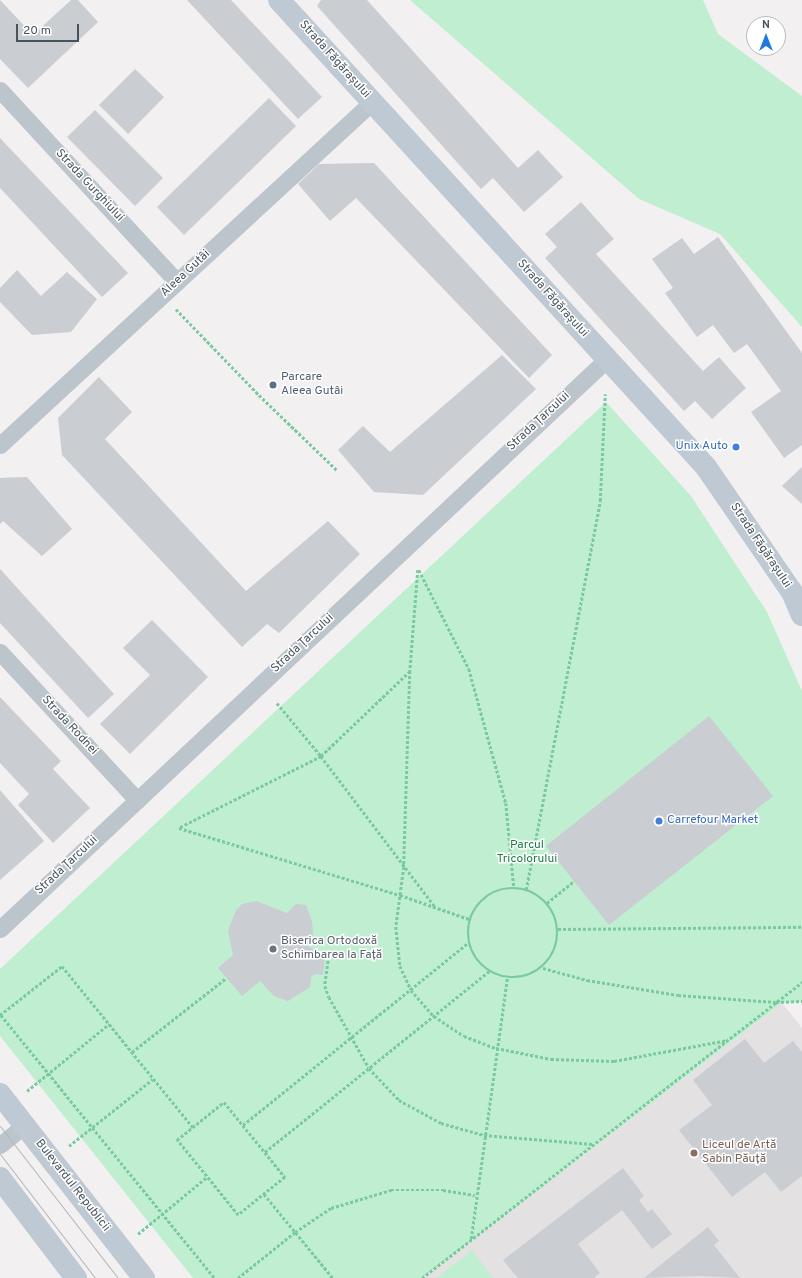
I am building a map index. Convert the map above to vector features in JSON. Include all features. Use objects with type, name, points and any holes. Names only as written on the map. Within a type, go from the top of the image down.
[{"type":"street","name":"Strada Făgărașului","points":[[279,0],[706,467],[792,592],[802,615]]},
{"type":"street","name":"Strada Gurghiului","points":[[0,90],[177,282]]},
{"type":"street","name":"Aleea Gutâi","points":[[0,445],[372,102]]},
{"type":"street","name":"Strada Țarcului","points":[[0,929],[607,359]]},
{"type":"street","name":"Strada Rodnei","points":[[0,652],[137,800]]},
{"type":"street","name":"Bulevardul Republicii","points":[[0,1094],[144,1278]]},
{"type":"street","points":[[0,1145],[25,1126]]},
{"type":"street","points":[[0,1178],[76,1278]]},
{"type":"path","points":[[163,295],[259,395],[337,470]]},
{"type":"path","points":[[526,890],[600,501],[605,394]]},
{"type":"path","points":[[514,888],[506,803],[470,669],[418,570],[410,671],[404,867],[396,926],[400,966],[411,990],[434,1016],[464,1036],[496,1048],[551,1060],[614,1061],[728,1040]]},
{"type":"path","points":[[410,671],[321,756],[179,828],[400,895],[470,919]]},
{"type":"path","points":[[277,703],[321,756],[435,907]]},
{"type":"path","points":[[547,903],[574,881]]},
{"type":"path","points":[[514,888],[526,890],[547,903],[555,915],[558,929],[557,943],[552,957],[542,968],[532,975],[507,978],[488,971],[476,959],[468,943],[470,919],[476,906],[487,896],[500,889],[514,888]]},
{"type":"path","points":[[558,929],[802,927]]},
{"type":"path","points":[[243,1125],[468,943]]},
{"type":"path","points":[[329,956],[325,986],[351,1038],[369,1068],[399,1100],[441,1123],[484,1135],[594,1144]]},
{"type":"path","points":[[193,1127],[62,966],[0,1015],[215,1278]]},
{"type":"path","points":[[542,968],[587,980],[678,995],[776,1002],[802,1001]]},
{"type":"path","points":[[265,1152],[488,971]]},
{"type":"path","points":[[132,1052],[226,978]]},
{"type":"path","points":[[470,1240],[475,1195],[507,978]]},
{"type":"path","points":[[422,1278],[802,982]]},
{"type":"path","points":[[27,1091],[109,1024]]},
{"type":"path","points":[[70,1146],[153,1078]]},
{"type":"path","points":[[224,1102],[285,1177],[238,1215],[177,1140],[193,1127],[224,1102]]},
{"type":"path","points":[[138,1234],[207,1177]]},
{"type":"path","points":[[238,1278],[295,1232],[331,1208],[391,1190],[443,1190],[475,1195]]},
{"type":"path","points":[[264,1194],[332,1278]]},
{"type":"shaded area","name":"Liceul de Artă Sabin Păuță","points":[[782,1003],[802,1028],[802,1278],[423,1278]]},
{"type":"green space","points":[[410,0],[703,0],[718,34],[802,96],[802,327],[720,234],[639,199]]},
{"type":"green space","name":"Parcul Tricolorului","points":[[606,402],[691,496],[767,612],[802,691],[802,1002],[782,1003],[423,1278],[193,1278],[0,1036],[0,969]]},
{"type":"green space","points":[[472,1250],[493,1278],[436,1278]]},
{"type":"building","points":[[0,0],[33,35],[71,0],[78,0],[98,22],[28,88],[0,59]]},
{"type":"building","points":[[187,0],[231,0],[322,97],[298,119]]},
{"type":"building","points":[[321,0],[367,0],[518,168],[538,150],[563,177],[524,212],[493,178],[481,189],[317,6]]},
{"type":"building","points":[[135,69],[164,97],[128,134],[99,105]]},
{"type":"building","points":[[269,98],[296,126],[184,235],[157,207]]},
{"type":"building","points":[[95,110],[163,178],[135,206],[67,137]]},
{"type":"building","points":[[0,138],[128,273],[102,297],[0,188]]},
{"type":"building","points":[[374,163],[552,355],[529,378],[356,198],[330,221],[298,184],[319,164]]},
{"type":"building","points":[[581,202],[614,239],[596,254],[703,371],[719,357],[746,388],[712,419],[695,401],[684,411],[545,258],[557,247],[545,234]]},
{"type":"building","points":[[718,237],[802,353],[802,445],[784,458],[751,412],[781,391],[747,344],[734,353],[713,325],[697,337],[665,293],[673,288],[652,259],[682,238],[694,254]]},
{"type":"building","points":[[17,270],[41,296],[67,272],[97,299],[71,332],[32,335],[0,302],[0,288]]},
{"type":"building","points":[[502,355],[536,389],[423,495],[374,492],[338,450],[363,426],[390,452]]},
{"type":"building","points":[[99,377],[132,412],[105,439],[246,591],[328,521],[360,554],[279,633],[267,624],[242,647],[62,455],[58,418]]},
{"type":"building","points":[[802,467],[802,504],[782,486]]},
{"type":"building","points":[[27,477],[72,529],[42,556],[3,521],[0,524],[0,478]]},
{"type":"building","points":[[0,569],[114,694],[88,718],[0,623]]},
{"type":"building","points":[[152,620],[208,677],[130,754],[100,724],[150,675],[123,648]]},
{"type":"building","points":[[0,697],[61,761],[53,769],[90,808],[53,843],[18,805],[29,794],[0,763]]},
{"type":"building","name":"Carrefour Market","points":[[709,716],[773,796],[609,925],[546,846]]},
{"type":"building","points":[[0,790],[44,841],[0,880]]},
{"type":"building","name":"Biserica Ortodoxă Schimbarea la Față","points":[[256,901],[287,913],[296,904],[306,905],[312,921],[313,934],[308,946],[325,956],[323,975],[315,974],[311,977],[310,987],[288,1001],[274,996],[260,981],[242,996],[218,968],[233,955],[228,931],[236,910],[242,904]]},
{"type":"building","points":[[745,1039],[764,1063],[793,1041],[802,1052],[802,1176],[781,1192],[765,1172],[732,1197],[679,1130],[712,1105],[693,1080]]},
{"type":"building","points":[[623,1168],[644,1196],[639,1200],[648,1212],[652,1209],[672,1234],[652,1249],[622,1210],[578,1244],[600,1273],[594,1278],[518,1278],[503,1260]]},
{"type":"building","points":[[708,1227],[719,1241],[714,1245],[740,1278],[699,1276],[644,1278]]},
{"type":"tram line","points":[[0,1126],[118,1278]]},
{"type":"tram line","points":[[0,1154],[95,1278]]},
{"type":"place","name":"Parcare Aleea Gutâi","points":[[273,385]]},
{"type":"place","name":"Unix Auto","points":[[736,447]]},
{"type":"place","name":"Carrefour Market","points":[[659,821]]},
{"type":"place","name":"Biserica Ortodoxă Schimbarea la Față","points":[[273,949]]},
{"type":"place","name":"Liceul de Artă Sabin Păuță","points":[[694,1153]]}]
